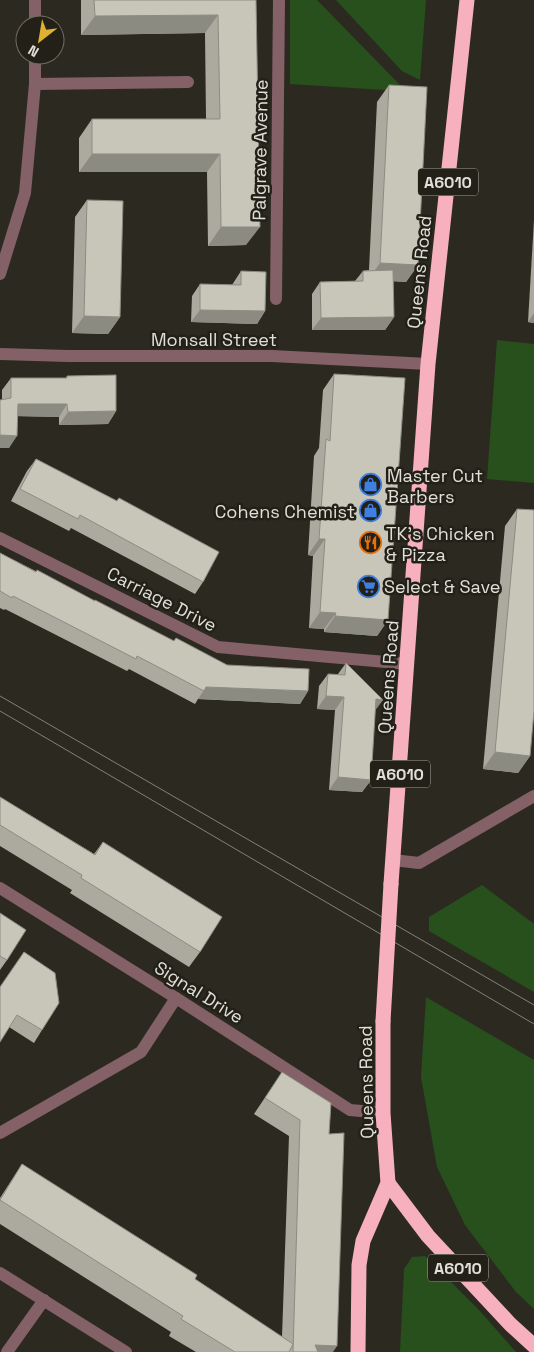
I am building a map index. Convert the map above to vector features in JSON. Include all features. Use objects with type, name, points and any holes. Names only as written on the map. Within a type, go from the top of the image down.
[{"type":"highway","name":"Queens Road","points":[[358,1352],[359,1265],[363,1241],[388,1183],[383,1113],[383,1021],[393,860],[428,364],[467,0]]},
{"type":"highway","name":"A6010","points":[[388,1183],[428,1236],[510,1324],[534,1346]]},
{"type":"street","points":[[35,0],[35,15]]},
{"type":"street","name":"Palgrave Avenue","points":[[276,299],[278,0]]},
{"type":"street","points":[[0,274],[25,193],[35,65]]},
{"type":"street","points":[[34,84],[188,82]]},
{"type":"street","name":"Monsall Street","points":[[0,354],[272,356],[428,364]]},
{"type":"street","name":"Carriage Drive","points":[[0,538],[218,647],[408,664]]},
{"type":"street","points":[[393,860],[419,863],[534,796]]},
{"type":"street","name":"Signal Drive","points":[[0,888],[350,1110],[383,1113]]},
{"type":"street","points":[[0,1133],[141,1052],[176,998]]},
{"type":"street","points":[[0,1273],[126,1352]]},
{"type":"street","points":[[7,1352],[44,1300]]},
{"type":"green space","points":[[290,0],[317,0],[402,87],[400,91],[290,84]]},
{"type":"green space","points":[[336,0],[426,0],[420,80],[402,71]]},
{"type":"green space","points":[[497,340],[534,344],[534,483],[487,479]]},
{"type":"green space","points":[[482,885],[534,924],[534,992],[429,931],[429,917]]},
{"type":"green space","points":[[426,997],[534,1060],[534,1309],[516,1292],[465,1225],[437,1167],[421,1077]]},
{"type":"green space","points":[[425,1256],[479,1310],[516,1352],[400,1352],[404,1269],[412,1257]]},
{"type":"building","points":[[94,0],[256,0],[260,227],[221,227],[220,154],[92,154],[92,119],[220,119],[218,15],[95,16]]},
{"type":"building","points":[[389,85],[427,87],[418,265],[380,263]]},
{"type":"building","points":[[87,200],[123,201],[120,317],[84,316]]},
{"type":"building","points":[[393,270],[394,317],[321,318],[320,282],[363,281],[363,271]]},
{"type":"building","points":[[241,271],[266,272],[265,311],[200,310],[200,284],[241,285]]},
{"type":"building","points":[[334,374],[405,378],[388,620],[335,616],[336,613],[320,612],[325,539],[319,539],[326,439],[330,441]]},
{"type":"building","points":[[116,375],[116,411],[68,412],[67,404],[18,404],[17,436],[0,435],[0,400],[11,398],[11,378],[67,378],[67,376]]},
{"type":"building","points":[[36,459],[117,501],[119,498],[219,552],[203,582],[80,515],[78,519],[20,489]]},
{"type":"building","points":[[517,509],[534,510],[534,711],[530,756],[495,752]]},
{"type":"building","points":[[0,553],[36,572],[37,570],[174,641],[176,638],[227,665],[309,669],[308,691],[206,687],[204,691],[137,656],[136,659],[0,591]]},
{"type":"building","points":[[346,663],[383,700],[376,699],[371,780],[338,777],[344,697],[326,696],[328,674],[345,675]]},
{"type":"building","points":[[0,797],[95,855],[103,842],[222,917],[200,952],[81,878],[82,875],[0,825]]},
{"type":"building","points":[[0,913],[26,930],[7,960],[0,956]]},
{"type":"building","points":[[24,952],[55,973],[59,1003],[42,1030],[17,1015],[0,1042],[0,987]]},
{"type":"building","points":[[282,1072],[331,1103],[329,1134],[344,1133],[337,1346],[315,1345],[318,1352],[293,1352],[300,1120],[265,1098]]},
{"type":"building","points":[[22,1164],[197,1275],[195,1279],[293,1344],[289,1352],[235,1352],[181,1319],[183,1316],[0,1200]]},
{"type":"tram line","points":[[0,696],[534,1005]]},
{"type":"tram line","points":[[0,711],[534,1024]]},
{"type":"place","name":"Master Cut Barbers","points":[[371,485]]},
{"type":"place","name":"Cohens Chemist","points":[[371,511]]},
{"type":"place","name":"TK's Chicken & Pizza","points":[[370,543]]},
{"type":"place","name":"Select & Save","points":[[368,586]]}]
